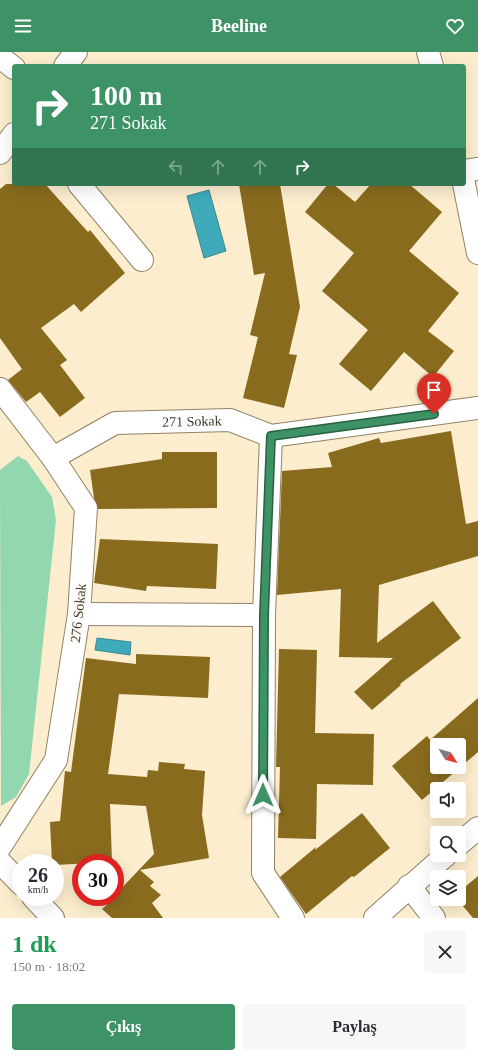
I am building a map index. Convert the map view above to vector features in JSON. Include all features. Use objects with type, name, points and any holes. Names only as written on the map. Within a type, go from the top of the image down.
[{"type":"street","points":[[67,64],[76,52]]},
{"type":"street","points":[[428,52],[431,64]]},
{"type":"street","points":[[0,57],[12,66]]},
{"type":"street","points":[[0,153],[12,137]]},
{"type":"street","points":[[466,171],[478,169]]},
{"type":"street","points":[[81,186],[142,260]]},
{"type":"street","points":[[464,186],[478,253]]},
{"type":"street","name":"276 Sokak","points":[[0,389],[53,458],[86,508],[79,614],[56,760],[0,847]]},
{"type":"street","name":"271 Sokak","points":[[53,458],[115,423],[230,420],[271,436],[478,408]]},
{"type":"street","points":[[271,436],[264,615],[263,873],[293,918]]},
{"type":"street","points":[[79,614],[264,615]]},
{"type":"street","points":[[466,838],[478,828]]},
{"type":"street","points":[[0,862],[12,875]]},
{"type":"street","points":[[375,918],[438,862]]},
{"type":"street","points":[[409,886],[434,918]]},
{"type":"street","points":[[42,906],[53,918]]},
{"type":"green space","points":[[18,456],[27,461],[52,497],[56,520],[29,774],[16,797],[1,806],[0,470]]},
{"type":"water","points":[[209,190],[226,251],[204,258],[187,196]]},
{"type":"water","points":[[97,638],[131,642],[130,655],[95,650]]},
{"type":"building","points":[[6,184],[12,184],[12,186],[47,186],[88,232],[90,230],[125,273],[81,312],[74,304],[41,328],[67,360],[60,365],[85,398],[60,417],[40,392],[26,402],[8,380],[22,369],[0,338],[0,189]]},
{"type":"building","points":[[239,186],[280,186],[300,307],[289,354],[297,355],[284,408],[243,398],[258,337],[250,335],[265,273],[254,275]]},
{"type":"building","points":[[326,186],[335,186],[355,202],[369,186],[411,186],[442,212],[409,251],[459,293],[428,331],[454,351],[433,377],[404,352],[371,391],[339,364],[368,330],[322,291],[354,253],[305,212]]},
{"type":"building","points":[[451,431],[466,524],[478,521],[478,556],[379,585],[377,643],[433,601],[461,638],[400,684],[401,685],[372,710],[354,692],[393,658],[339,657],[341,589],[277,595],[282,471],[332,467],[328,453],[379,438],[381,443]]},
{"type":"building","points":[[162,452],[217,452],[217,508],[98,509],[94,498],[90,470],[162,459]]},
{"type":"building","points":[[100,539],[218,544],[216,589],[147,586],[146,591],[94,583]]},
{"type":"building","points":[[279,649],[317,650],[315,733],[374,734],[373,785],[317,784],[316,839],[278,838],[280,767],[276,767]]},
{"type":"building","points":[[136,654],[210,657],[208,698],[119,694],[108,774],[147,777],[148,770],[158,771],[159,762],[185,764],[184,769],[205,771],[202,815],[209,858],[140,870],[154,882],[150,886],[161,895],[152,903],[163,918],[112,918],[102,909],[105,906],[124,906],[124,886],[154,854],[146,806],[110,804],[112,854],[72,854],[72,864],[64,865],[64,854],[52,854],[50,822],[60,821],[65,771],[71,772],[86,658],[136,664]]},
{"type":"building","points":[[478,698],[478,752],[466,762],[466,738],[432,738]]},
{"type":"building","points":[[427,736],[430,740],[430,774],[452,774],[443,782],[430,782],[430,793],[422,800],[392,766]]},
{"type":"building","points":[[362,813],[390,848],[354,877],[352,876],[306,914],[280,877],[316,847],[315,850]]},
{"type":"building","points":[[478,876],[478,918],[473,918],[463,906],[466,906],[466,886]]},
{"type":"route","points":[[263,795],[264,615],[271,436],[434,414]]}]
